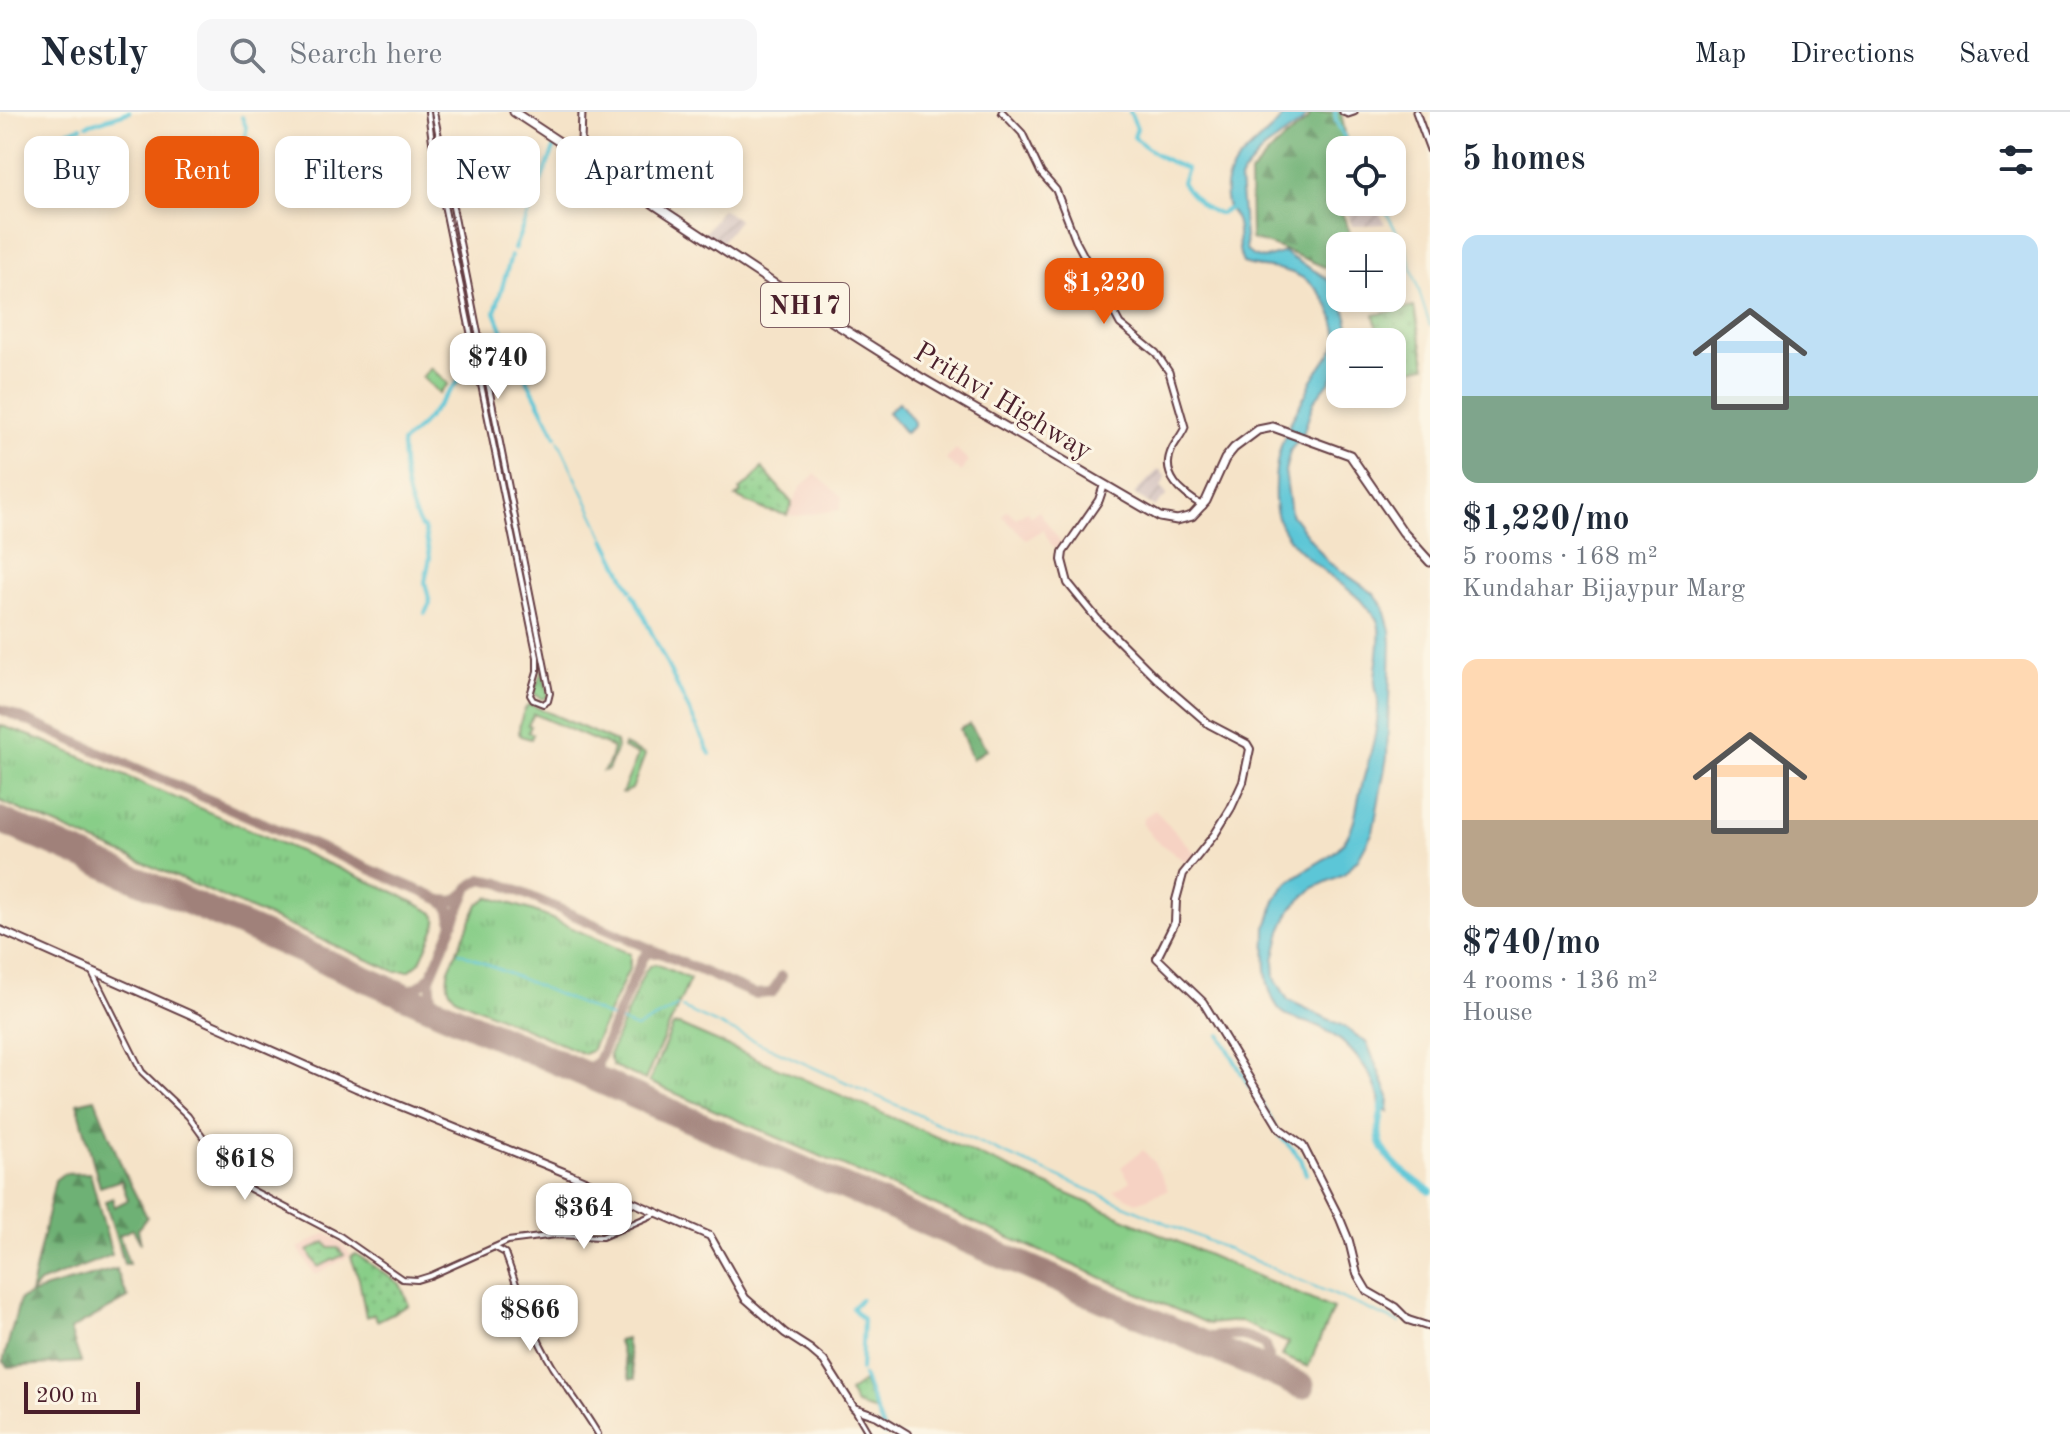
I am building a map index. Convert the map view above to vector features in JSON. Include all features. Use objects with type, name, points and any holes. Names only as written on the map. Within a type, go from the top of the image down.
[{"type":"highway","name":"Prithvi Highway","points":[[514,112],[556,140]]},
{"type":"highway","name":"Prithvi Highway","points":[[659,208],[920,377],[1166,519],[1188,518],[1203,506]]},
{"type":"highway","points":[[1203,506],[1231,452],[1258,430],[1273,427],[1346,453],[1355,460],[1403,532],[1430,562]]},
{"type":"main road","points":[[581,136],[582,112]]},
{"type":"main road","points":[[1002,112],[1022,133],[1041,173],[1056,190],[1076,241],[1120,324],[1156,353],[1169,372],[1185,427],[1169,460],[1171,475],[1179,489],[1203,506]]},
{"type":"main road","points":[[1343,112],[1354,112]]},
{"type":"main road","points":[[1416,112],[1430,150]]},
{"type":"main road","points":[[1104,485],[1099,500],[1063,552],[1068,583],[1098,620],[1156,678],[1209,724],[1247,744],[1250,749],[1243,782],[1231,808],[1183,874],[1176,900],[1175,922],[1157,958],[1203,1002],[1280,1129],[1303,1146],[1340,1219],[1349,1241],[1353,1264],[1367,1291],[1395,1307],[1408,1320],[1430,1327]]},
{"type":"main road","points":[[0,930],[342,1082],[437,1119],[710,1236],[745,1298],[785,1333],[824,1361],[854,1408],[877,1416],[907,1434]]},
{"type":"street","points":[[431,112],[550,693],[550,698],[543,704],[533,700],[530,695],[537,671],[537,657],[434,156],[431,112]]},
{"type":"street","points":[[91,970],[142,1072],[188,1116],[227,1170],[250,1189],[340,1236],[402,1279],[417,1280],[430,1276],[508,1241],[556,1235],[602,1237],[657,1213]]},
{"type":"street","points":[[494,1247],[505,1253],[520,1299],[552,1365],[598,1434]]},
{"type":"street","points":[[854,1408],[869,1434]]},
{"type":"shaded area","points":[[722,209],[739,220],[720,244],[704,234]]},
{"type":"shaded area","points":[[1349,216],[1381,216],[1385,224],[1352,226]]},
{"type":"shaded area","points":[[956,449],[969,461],[961,472],[946,460]]},
{"type":"shaded area","points":[[1159,469],[1166,477],[1161,487],[1167,495],[1155,507],[1134,494]]},
{"type":"shaded area","points":[[815,474],[842,497],[840,510],[787,515],[800,488]]},
{"type":"shaded area","points":[[1007,510],[1016,518],[1027,511],[1030,516],[1039,511],[1062,544],[1057,550],[1043,529],[1027,540],[1002,516]]},
{"type":"shaded area","points":[[1155,810],[1196,854],[1187,863],[1154,839],[1142,823],[1144,817]]},
{"type":"shaded area","points":[[1143,1150],[1154,1162],[1168,1190],[1137,1202],[1114,1191],[1130,1181],[1121,1167]]},
{"type":"shaded area","points":[[327,1233],[351,1255],[315,1275],[298,1248]]},
{"type":"green space","points":[[1311,112],[1341,112],[1345,136],[1326,136],[1326,216],[1343,216],[1349,232],[1326,232],[1326,268],[1251,239],[1250,174],[1276,146],[1308,120]]},
{"type":"green space","points":[[1414,307],[1426,366],[1406,370],[1406,328],[1377,328],[1374,315],[1406,312],[1406,309]]},
{"type":"green space","points":[[431,368],[448,384],[439,393],[422,377]]},
{"type":"green space","points":[[762,468],[792,503],[787,515],[765,510],[736,497],[741,493],[739,490]]},
{"type":"green space","points":[[543,669],[548,694],[542,699],[533,693]]},
{"type":"green space","points":[[529,704],[616,742],[617,748],[608,770],[603,771],[613,748],[534,714],[528,725],[531,726],[528,732],[533,734],[531,739],[520,736],[521,719]]},
{"type":"green space","points":[[969,724],[987,749],[972,759],[960,729]]},
{"type":"green space","points":[[0,725],[42,740],[396,893],[434,913],[437,923],[420,962],[409,971],[394,971],[0,801]]},
{"type":"green space","points":[[624,745],[645,755],[632,789],[622,793],[638,755],[623,748]]},
{"type":"green space","points":[[489,897],[534,911],[630,954],[630,967],[591,1051],[584,1054],[458,999],[452,993],[448,982],[449,969],[478,904]]},
{"type":"green space","points":[[656,964],[690,979],[645,1080],[613,1066],[609,1055],[644,973],[649,966]]},
{"type":"green space","points":[[679,1025],[1333,1309],[1308,1367],[1282,1356],[1288,1343],[1239,1321],[1209,1324],[649,1082],[673,1026]]},
{"type":"green space","points":[[95,1099],[124,1172],[147,1217],[138,1229],[141,1244],[133,1229],[119,1235],[129,1264],[124,1264],[105,1201],[113,1198],[114,1207],[128,1200],[121,1180],[100,1187],[77,1103]]},
{"type":"green space","points":[[90,1173],[112,1255],[39,1283],[30,1294],[55,1180],[63,1174]]},
{"type":"green space","points":[[325,1242],[329,1248],[338,1248],[344,1255],[318,1267],[308,1251]]},
{"type":"green space","points":[[356,1254],[400,1284],[409,1305],[377,1321],[374,1314],[366,1317],[359,1279],[351,1257]]},
{"type":"green space","points":[[116,1269],[128,1298],[70,1330],[81,1362],[8,1367],[3,1362],[20,1299],[46,1288]]},
{"type":"green space","points":[[626,1339],[635,1379],[630,1379],[618,1341]]},
{"type":"green space","points":[[863,1382],[876,1411],[856,1405],[849,1392]]},
{"type":"water","points":[[1285,112],[1309,112],[1301,123],[1264,149],[1243,173],[1240,180],[1246,249],[1251,255],[1263,259],[1284,252],[1318,272],[1326,278],[1326,301],[1308,281],[1298,275],[1243,263],[1239,252],[1236,220],[1227,204],[1229,175],[1246,152],[1278,123]]},
{"type":"water","points":[[1331,312],[1346,312],[1349,328],[1337,328]]},
{"type":"water","points":[[1326,359],[1326,386],[1314,401],[1303,434],[1290,451],[1285,471],[1291,514],[1328,562],[1373,593],[1383,606],[1391,643],[1387,757],[1373,832],[1358,859],[1344,874],[1313,888],[1291,909],[1281,931],[1274,960],[1275,978],[1288,1000],[1343,1026],[1367,1043],[1389,1097],[1388,1112],[1380,1108],[1379,1096],[1368,1072],[1351,1050],[1320,1027],[1281,1011],[1272,997],[1266,968],[1266,927],[1277,897],[1293,878],[1334,852],[1352,827],[1372,750],[1378,702],[1375,681],[1379,638],[1376,618],[1349,590],[1288,538],[1279,521],[1275,502],[1277,460],[1284,436]]},
{"type":"water","points":[[899,402],[914,422],[914,426],[905,433],[888,412]]},
{"type":"waterway","points":[[87,125],[129,112]]},
{"type":"waterway","points":[[1130,112],[1137,128],[1134,137],[1159,156],[1187,169],[1182,182],[1198,201],[1219,214],[1232,207]]},
{"type":"waterway","points":[[1335,112],[1344,136]]},
{"type":"waterway","points":[[242,117],[246,136]]},
{"type":"waterway","points":[[56,136],[81,127]]},
{"type":"waterway","points":[[514,249],[555,146]]},
{"type":"waterway","points":[[1388,216],[1406,250],[1430,326]]},
{"type":"waterway","points":[[511,256],[495,312],[556,436]]},
{"type":"waterway","points":[[425,613],[430,603],[425,582],[430,557],[424,528],[408,496],[402,443],[420,427],[464,374]]},
{"type":"waterway","points":[[558,440],[605,539]]},
{"type":"waterway","points":[[605,539],[631,590]]},
{"type":"waterway","points":[[633,594],[710,754]]},
{"type":"waterway","points":[[459,952],[636,1028],[678,1006]]},
{"type":"waterway","points":[[682,1008],[998,1151],[1400,1323]]},
{"type":"waterway","points":[[1220,1035],[1253,1088]]},
{"type":"waterway","points":[[1259,1099],[1279,1135],[1301,1159],[1306,1174]]},
{"type":"waterway","points":[[1383,1103],[1379,1135],[1385,1152],[1398,1168],[1430,1191]]},
{"type":"waterway","points":[[861,1299],[852,1308],[863,1319],[861,1370]]},
{"type":"waterway","points":[[863,1376],[885,1434]]},
{"type":"taxiway","points":[[0,709],[441,900]]},
{"type":"taxiway","points":[[447,1014],[432,999],[430,978],[469,887],[482,879],[500,883],[754,994],[772,993],[782,976]]},
{"type":"taxiway","points":[[452,921],[450,910],[441,900],[455,901],[465,893]]},
{"type":"taxiway","points":[[608,1084],[598,1073],[598,1061],[642,959],[648,953],[658,953]]},
{"type":"taxiway","points":[[389,989],[412,989],[430,976]]},
{"type":"taxiway","points":[[572,1069],[586,1070],[598,1061]]},
{"type":"taxiway","points":[[1183,1334],[1194,1337],[1241,1336],[1264,1344],[1269,1357],[1265,1367],[1251,1372],[1230,1354]]},
{"type":"runway","points":[[0,820],[1302,1386]]}]
